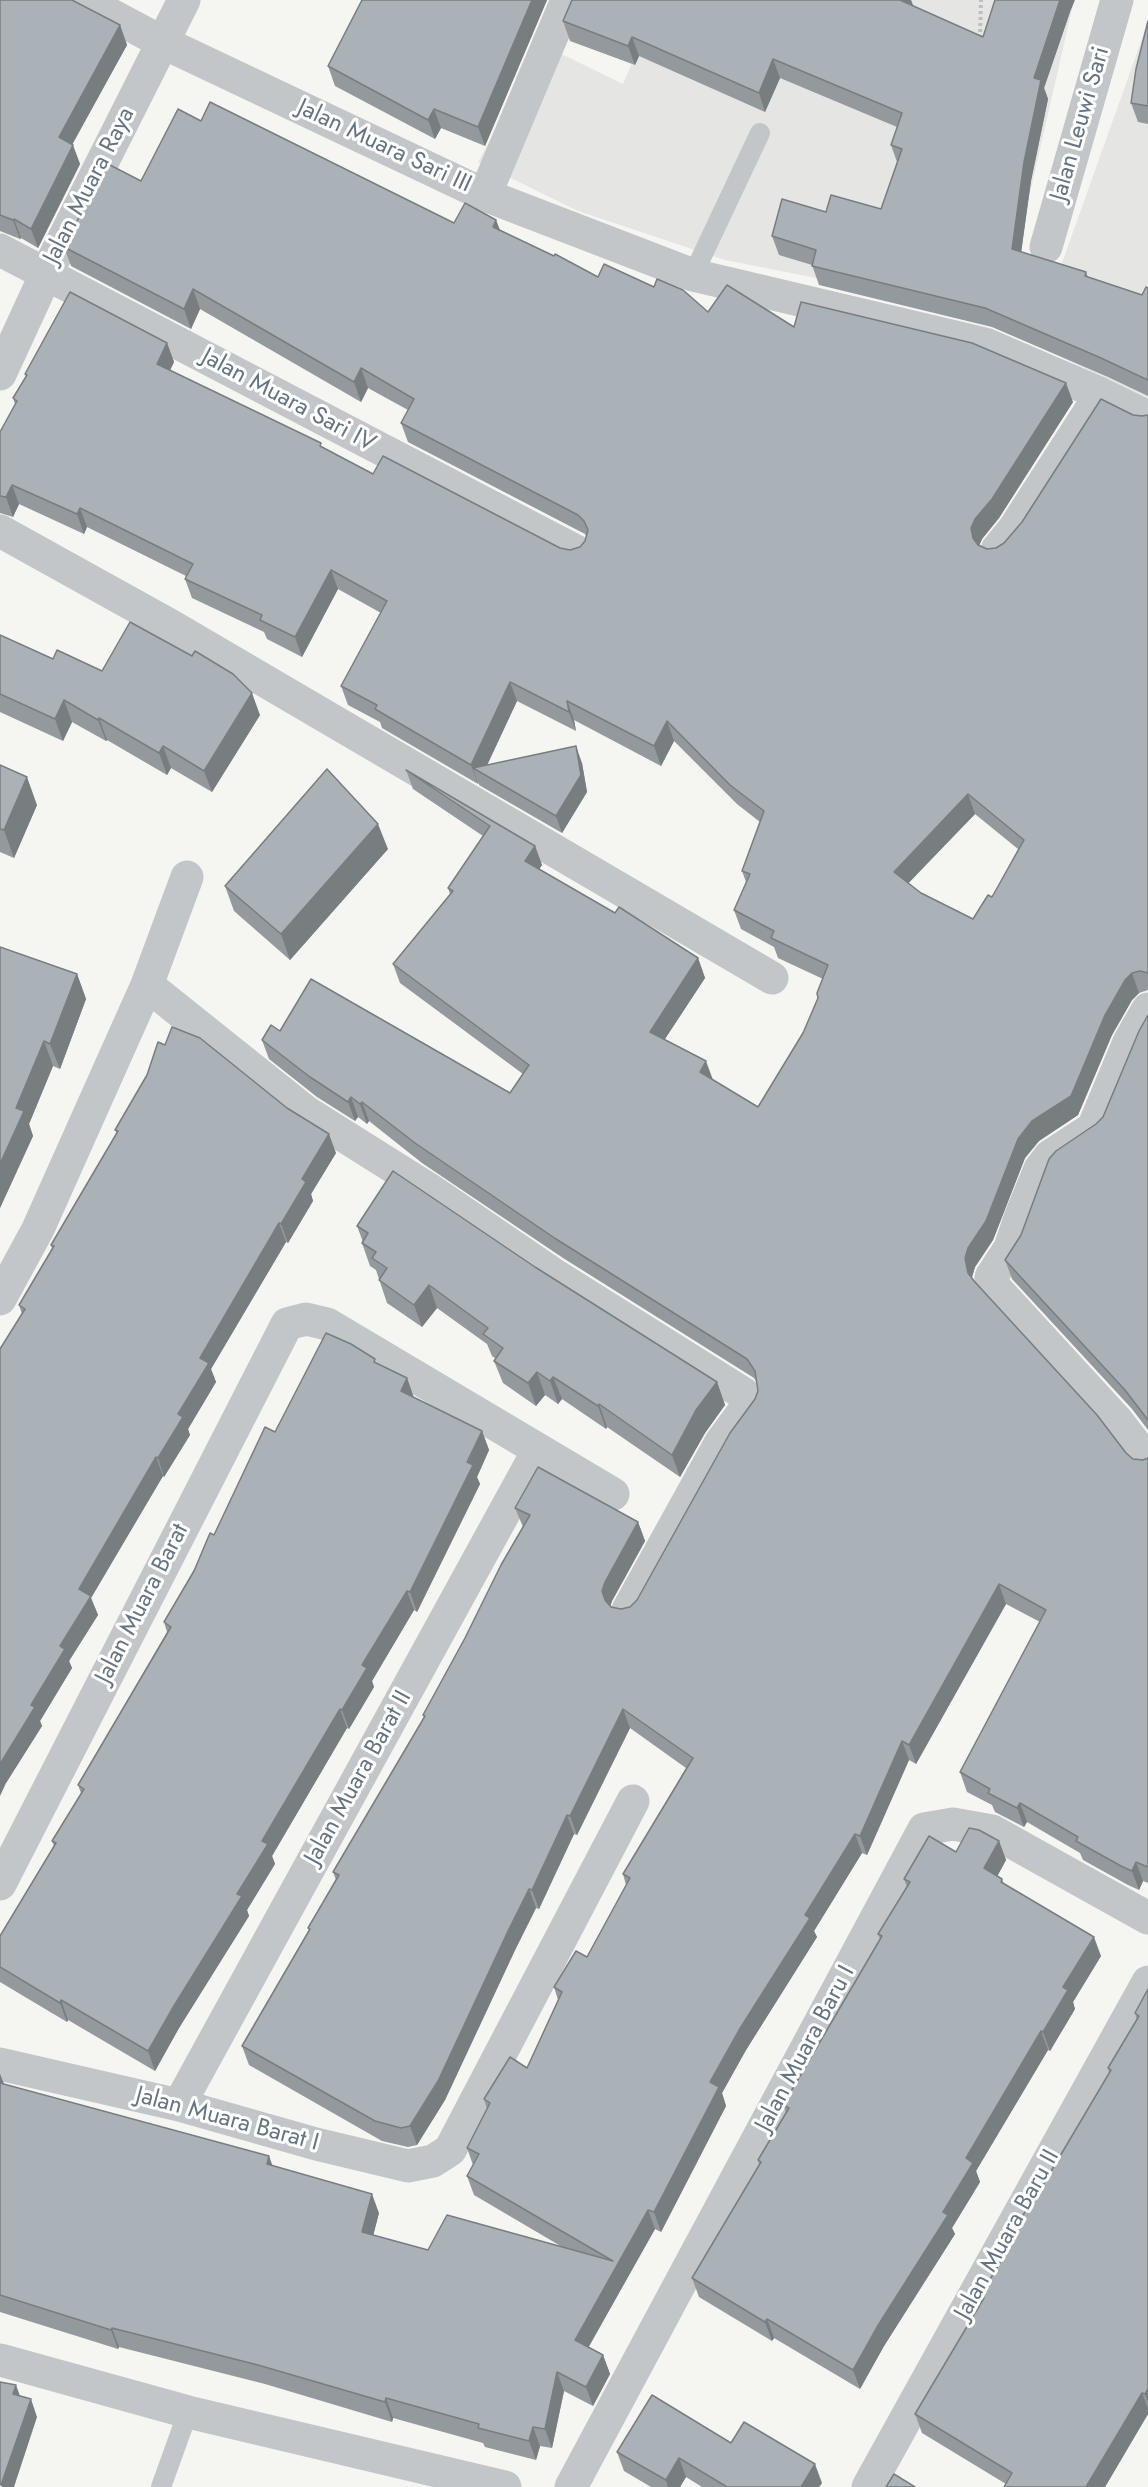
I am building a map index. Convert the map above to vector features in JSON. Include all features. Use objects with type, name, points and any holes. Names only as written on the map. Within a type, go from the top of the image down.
[{"type":"street","name":"Jalan Muara Sari III","points":[[83,0],[162,42],[485,195],[693,275],[985,344],[1148,417]]},
{"type":"street","name":"Jalan Muara Raya","points":[[0,374],[46,274],[184,0]]},
{"type":"street","points":[[485,195],[567,0]]},
{"type":"street","name":"Jalan Leuwi Sari","points":[[1046,247],[1117,0]]},
{"type":"street","name":"Jalan Muara Sari IV","points":[[0,250],[576,551]]},
{"type":"street","points":[[997,550],[1014,530],[1101,394]]},
{"type":"street","points":[[0,531],[173,627],[772,978]]},
{"type":"street","points":[[0,1299],[38,1229],[147,984],[187,877]]},
{"type":"street","points":[[147,984],[306,1112],[430,1190],[553,1274],[744,1394],[747,1407],[720,1442],[628,1610]]},
{"type":"street","points":[[1148,1009],[1130,1042],[1093,1128],[1050,1156],[1040,1169],[1010,1248],[991,1277],[995,1288],[1118,1422],[1148,1461]]},
{"type":"street","name":"Jalan Muara Barat","points":[[0,1884],[287,1324],[306,1319],[327,1324],[538,1450]]},
{"type":"street","points":[[538,1450],[613,1494]]},
{"type":"street","name":"Jalan Muara Barat II","points":[[180,2105],[538,1450]]},
{"type":"street","name":"Jalan Muara Barat I","points":[[0,2064],[180,2105],[316,2144],[408,2166],[433,2161],[450,2150],[633,1801]]},
{"type":"street","name":"Jalan Muara Baru I","points":[[571,2487],[924,1830],[953,1824],[992,1831],[1148,1918]]},
{"type":"street","name":"Jalan Muara Baru II","points":[[868,2487],[1148,1982]]},
{"type":"street","points":[[0,2360],[188,2412],[462,2482],[505,2487]]},
{"type":"lane","points":[[693,275],[760,133]]},
{"type":"lane","points":[[161,2487],[188,2412]]},
{"type":"path","points":[[980,46],[981,0]]},
{"type":"shaded area","points":[[659,0],[1074,0],[1012,272],[1058,274],[1148,22],[1148,400],[958,306],[725,260],[578,211],[478,162],[543,45],[623,84]]},
{"type":"building","points":[[0,0],[72,0],[120,25],[59,137],[73,145],[31,229],[14,219],[0,215]]},
{"type":"building","points":[[362,0],[532,0],[478,127],[434,109],[428,120],[328,66]]},
{"type":"building","points":[[572,0],[900,0],[983,37],[995,0],[1060,0],[1034,78],[1041,80],[1024,162],[1012,249],[1086,272],[1085,276],[1142,295],[1146,287],[1148,288],[1148,380],[985,308],[812,266],[816,250],[772,236],[782,199],[826,212],[831,195],[881,209],[902,149],[891,145],[902,113],[773,59],[759,93],[632,37],[628,46],[563,21]]},
{"type":"building","points":[[1148,21],[1148,106],[1131,103],[1136,69]]},
{"type":"building","points":[[210,102],[454,223],[465,203],[496,220],[493,227],[554,256],[555,254],[598,277],[604,264],[654,287],[657,279],[683,290],[708,312],[727,285],[794,327],[801,302],[972,343],[1066,383],[992,499],[975,519],[971,528],[973,538],[978,545],[987,549],[996,548],[1004,543],[1022,522],[1101,399],[1133,415],[1148,415],[1148,973],[1140,971],[1132,973],[1125,980],[1105,1015],[1071,1096],[1032,1121],[1018,1139],[986,1221],[968,1248],[965,1258],[968,1273],[974,1281],[1097,1415],[1126,1453],[1133,1459],[1148,1458],[1148,1867],[1136,1862],[1132,1871],[1121,1866],[1076,1841],[1078,1837],[1020,1803],[1017,1808],[988,1793],[990,1789],[960,1772],[1046,1610],[999,1584],[909,1745],[902,1741],[860,1836],[855,1834],[805,1915],[810,1918],[739,2030],[710,2082],[719,2087],[654,2212],[648,2210],[575,2340],[603,2355],[586,2387],[557,2372],[545,2429],[533,2427],[529,2441],[478,2428],[479,2424],[386,2398],[385,2402],[258,2365],[112,2328],[111,2330],[0,2295],[0,2083],[269,2156],[267,2164],[372,2194],[362,2232],[428,2250],[447,2215],[613,2261],[467,2176],[479,2154],[467,2148],[490,2103],[484,2099],[510,2057],[527,2068],[562,1992],[554,1987],[576,1951],[587,1957],[630,1878],[623,1874],[693,1758],[623,1709],[570,1816],[567,1815],[532,1890],[529,1889],[509,1929],[438,2081],[410,2126],[401,2128],[375,2121],[242,2046],[310,1929],[308,1928],[339,1875],[333,1872],[425,1716],[423,1715],[501,1565],[530,1515],[515,1508],[538,1467],[638,1522],[602,1591],[611,1607],[621,1609],[630,1607],[637,1600],[730,1433],[755,1399],[758,1391],[755,1371],[747,1359],[556,1239],[415,1143],[362,1102],[360,1104],[351,1097],[348,1102],[310,1077],[262,1040],[271,1025],[280,1031],[311,979],[510,1093],[529,1065],[393,964],[453,891],[448,888],[490,826],[406,770],[535,846],[525,861],[615,913],[619,907],[698,958],[650,1032],[706,1061],[700,1072],[758,1107],[803,1033],[818,998],[817,993],[828,965],[771,938],[774,931],[734,910],[750,874],[742,871],[764,811],[730,785],[667,721],[654,746],[567,701],[569,712],[510,682],[471,765],[375,709],[377,705],[341,686],[387,601],[331,570],[295,637],[260,620],[262,615],[185,579],[193,564],[80,508],[77,514],[12,485],[6,497],[0,496],[0,432],[17,401],[13,398],[27,375],[25,374],[70,292],[167,343],[157,364],[321,443],[320,446],[373,474],[383,456],[560,548],[570,550],[580,547],[585,541],[588,530],[578,515],[401,423],[414,399],[361,368],[354,382],[193,289],[184,309],[64,247],[106,163],[141,181],[178,109],[201,121]],"holes":[[[968,794],[1024,840],[992,897],[988,895],[973,919],[921,893],[894,872]]]},
{"type":"building","points":[[130,622],[192,656],[195,651],[233,674],[252,693],[204,771],[163,746],[159,753],[64,700],[55,719],[0,694],[0,635],[53,659],[57,650],[102,671]]},
{"type":"building","points":[[576,746],[581,775],[556,816],[473,768]]},
{"type":"building","points":[[0,765],[27,777],[4,830],[0,829]]},
{"type":"building","points":[[327,769],[378,824],[281,934],[225,886]]},
{"type":"building","points":[[0,947],[77,974],[50,1044],[44,1041],[16,1108],[24,1111],[0,1164]]},
{"type":"building","points":[[1148,1015],[1148,1420],[1125,1390],[1005,1260],[1021,1235],[1049,1159],[1056,1151],[1103,1117]]},
{"type":"building","points":[[172,1027],[200,1038],[287,1108],[329,1134],[302,1179],[306,1182],[281,1224],[279,1223],[200,1358],[209,1363],[178,1414],[183,1417],[158,1458],[156,1457],[79,1589],[91,1596],[60,1646],[65,1649],[31,1705],[35,1707],[0,1764],[0,1349],[25,1309],[19,1305],[54,1246],[51,1245],[118,1131],[115,1130],[147,1075],[158,1042],[165,1045]]},
{"type":"building","points":[[393,1171],[535,1267],[717,1382],[696,1410],[672,1455],[599,1404],[598,1406],[553,1377],[550,1381],[537,1372],[528,1383],[494,1361],[503,1348],[483,1334],[488,1328],[429,1285],[414,1305],[379,1280],[387,1268],[372,1258],[376,1252],[362,1243],[368,1233],[357,1226]]},
{"type":"building","points":[[326,1333],[351,1344],[375,1359],[374,1362],[407,1378],[401,1391],[482,1431],[467,1462],[473,1465],[410,1592],[407,1591],[362,1665],[367,1668],[342,1710],[340,1709],[262,1841],[268,1844],[237,1894],[242,1896],[148,2051],[0,1967],[0,1936],[56,1843],[52,1841],[84,1789],[78,1785],[171,1627],[164,1622],[194,1571],[210,1533],[214,1535],[265,1427],[275,1432]]},
{"type":"building","points":[[969,1828],[979,1830],[999,1841],[984,1868],[1002,1879],[1001,1882],[1094,1937],[1063,1987],[1068,1990],[1043,2032],[1041,2031],[966,2158],[973,2163],[943,2212],[948,2215],[877,2327],[853,2370],[767,2319],[765,2322],[692,2278],[761,2162],[758,2160],[789,2108],[783,2105],[882,1936],[878,1934],[910,1882],[904,1879],[929,1836],[956,1852]]},
{"type":"building","points":[[1148,1989],[1148,2389],[1145,2394],[1142,2393],[1086,2487],[1004,2487],[1012,2473],[915,2414],[984,2298],[980,2296],[1011,2244],[1008,2242],[1032,2199],[1034,2200],[1111,2070],[1108,2068],[1139,2016],[1135,2013]]},
{"type":"building","points":[[0,2382],[16,2385],[13,2394],[31,2399],[1,2485],[0,2484]]},
{"type":"building","points":[[652,2395],[731,2443],[744,2422],[815,2464],[801,2487],[727,2487],[679,2458],[666,2480],[617,2452]]},
{"type":"building","points":[[894,2474],[915,2487],[886,2487]]}]
